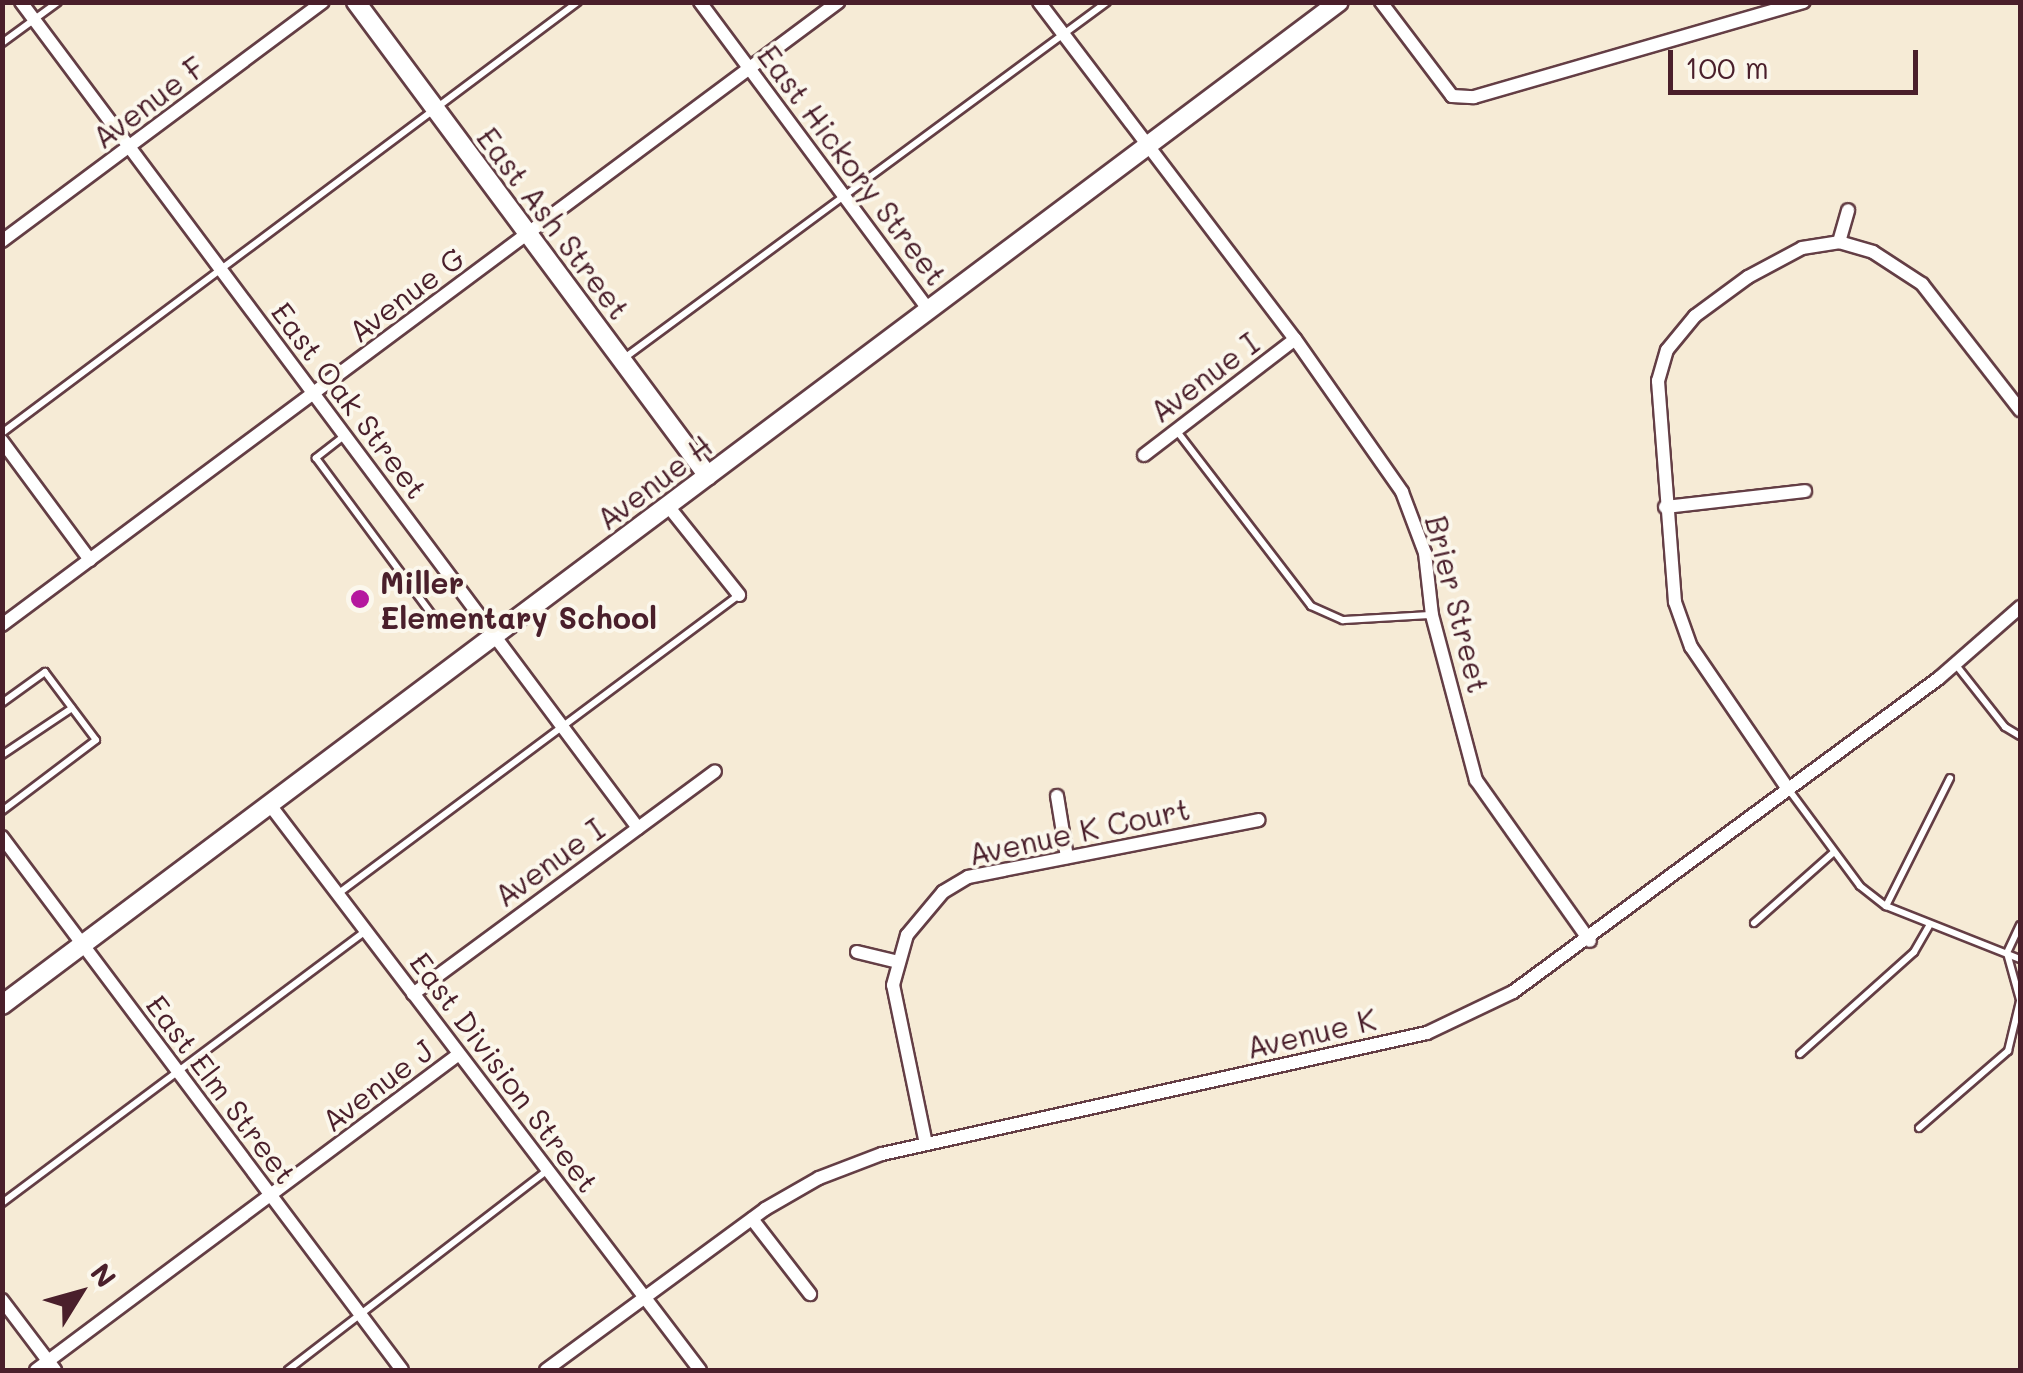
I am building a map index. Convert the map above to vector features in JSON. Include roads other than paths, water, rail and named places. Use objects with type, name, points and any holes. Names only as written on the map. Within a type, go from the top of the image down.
[{"type":"street","name":"East Oak Street","points":[[21,2],[638,828]]},
{"type":"street","name":"Avenue F","points":[[2,241],[323,2]]},
{"type":"street","name":"East Ash Street","points":[[356,2],[708,476]]},
{"type":"street","name":"East Hickory Street","points":[[700,2],[929,310]]},
{"type":"street","name":"Avenue G","points":[[2,626],[838,2]]},
{"type":"street","name":"Brier Street","points":[[1039,2],[1295,339],[1402,492],[1426,553],[1432,615],[1476,780],[1590,941]]},
{"type":"street","name":"Avenue H","points":[[2,1005],[1339,2]]},
{"type":"street","points":[[1381,2],[1452,96],[1474,97],[1804,2]]},
{"type":"street","points":[[1840,242],[1848,210]]},
{"type":"street","points":[[1788,788],[1692,647],[1675,602],[1658,381],[1667,350],[1695,316],[1748,277],[1802,248],[1840,242],[1872,252],[1922,284],[2020,410]]},
{"type":"street","name":"Avenue I","points":[[1144,454],[1295,339]]},
{"type":"street","points":[[2,441],[90,560]]},
{"type":"street","points":[[1665,507],[1805,491]]},
{"type":"street","points":[[668,506],[739,595]]},
{"type":"street","name":"Avenue K","points":[[546,1370],[752,1219],[818,1178],[926,1144],[1427,1033],[1513,992],[1590,941],[1955,664],[2020,607]]},
{"type":"street","name":"Avenue I","points":[[414,994],[715,771]]},
{"type":"street","points":[[1057,796],[1067,857]]},
{"type":"street","name":"East Division Street","points":[[270,805],[700,1370]]},
{"type":"street","name":"Avenue K Court","points":[[926,1144],[897,1016],[898,962],[921,915],[956,884],[1067,857],[1258,820]]},
{"type":"street","name":"East Elm Street","points":[[2,837],[402,1370]]},
{"type":"street","points":[[856,952],[898,962]]},
{"type":"street","name":"Avenue J","points":[[36,1370],[52,1366],[270,1195],[460,1054]]},
{"type":"street","points":[[752,1219],[810,1294]]},
{"type":"street","points":[[2,1300],[52,1366]]},
{"type":"lane","points":[[2,43],[58,2]]},
{"type":"lane","points":[[2,433],[578,2]]},
{"type":"lane","points":[[622,360],[847,199],[1107,2]]},
{"type":"lane","points":[[1176,430],[1311,606],[1343,620],[1432,615]]},
{"type":"lane","points":[[345,435],[316,458],[439,624]]},
{"type":"lane","points":[[338,894],[560,724],[739,595]]},
{"type":"lane","points":[[1955,664],[2005,727],[2020,736]]},
{"type":"lane","points":[[2,703],[45,672],[96,740],[2,811]]},
{"type":"lane","points":[[2,755],[72,708]]},
{"type":"lane","points":[[1886,906],[1950,778]]},
{"type":"lane","points":[[1788,788],[1834,852],[1886,906],[2020,959]]},
{"type":"lane","points":[[1754,923],[1834,852]]},
{"type":"lane","points":[[1919,1128],[2008,1051],[2020,1000],[2006,954],[2020,925]]},
{"type":"lane","points":[[1800,1054],[1914,952],[1929,926]]},
{"type":"lane","points":[[2,1203],[366,931]]},
{"type":"lane","points":[[288,1370],[548,1170]]},
{"type":"place","name":"Miller Elementary School","points":[[360,599]]}]
